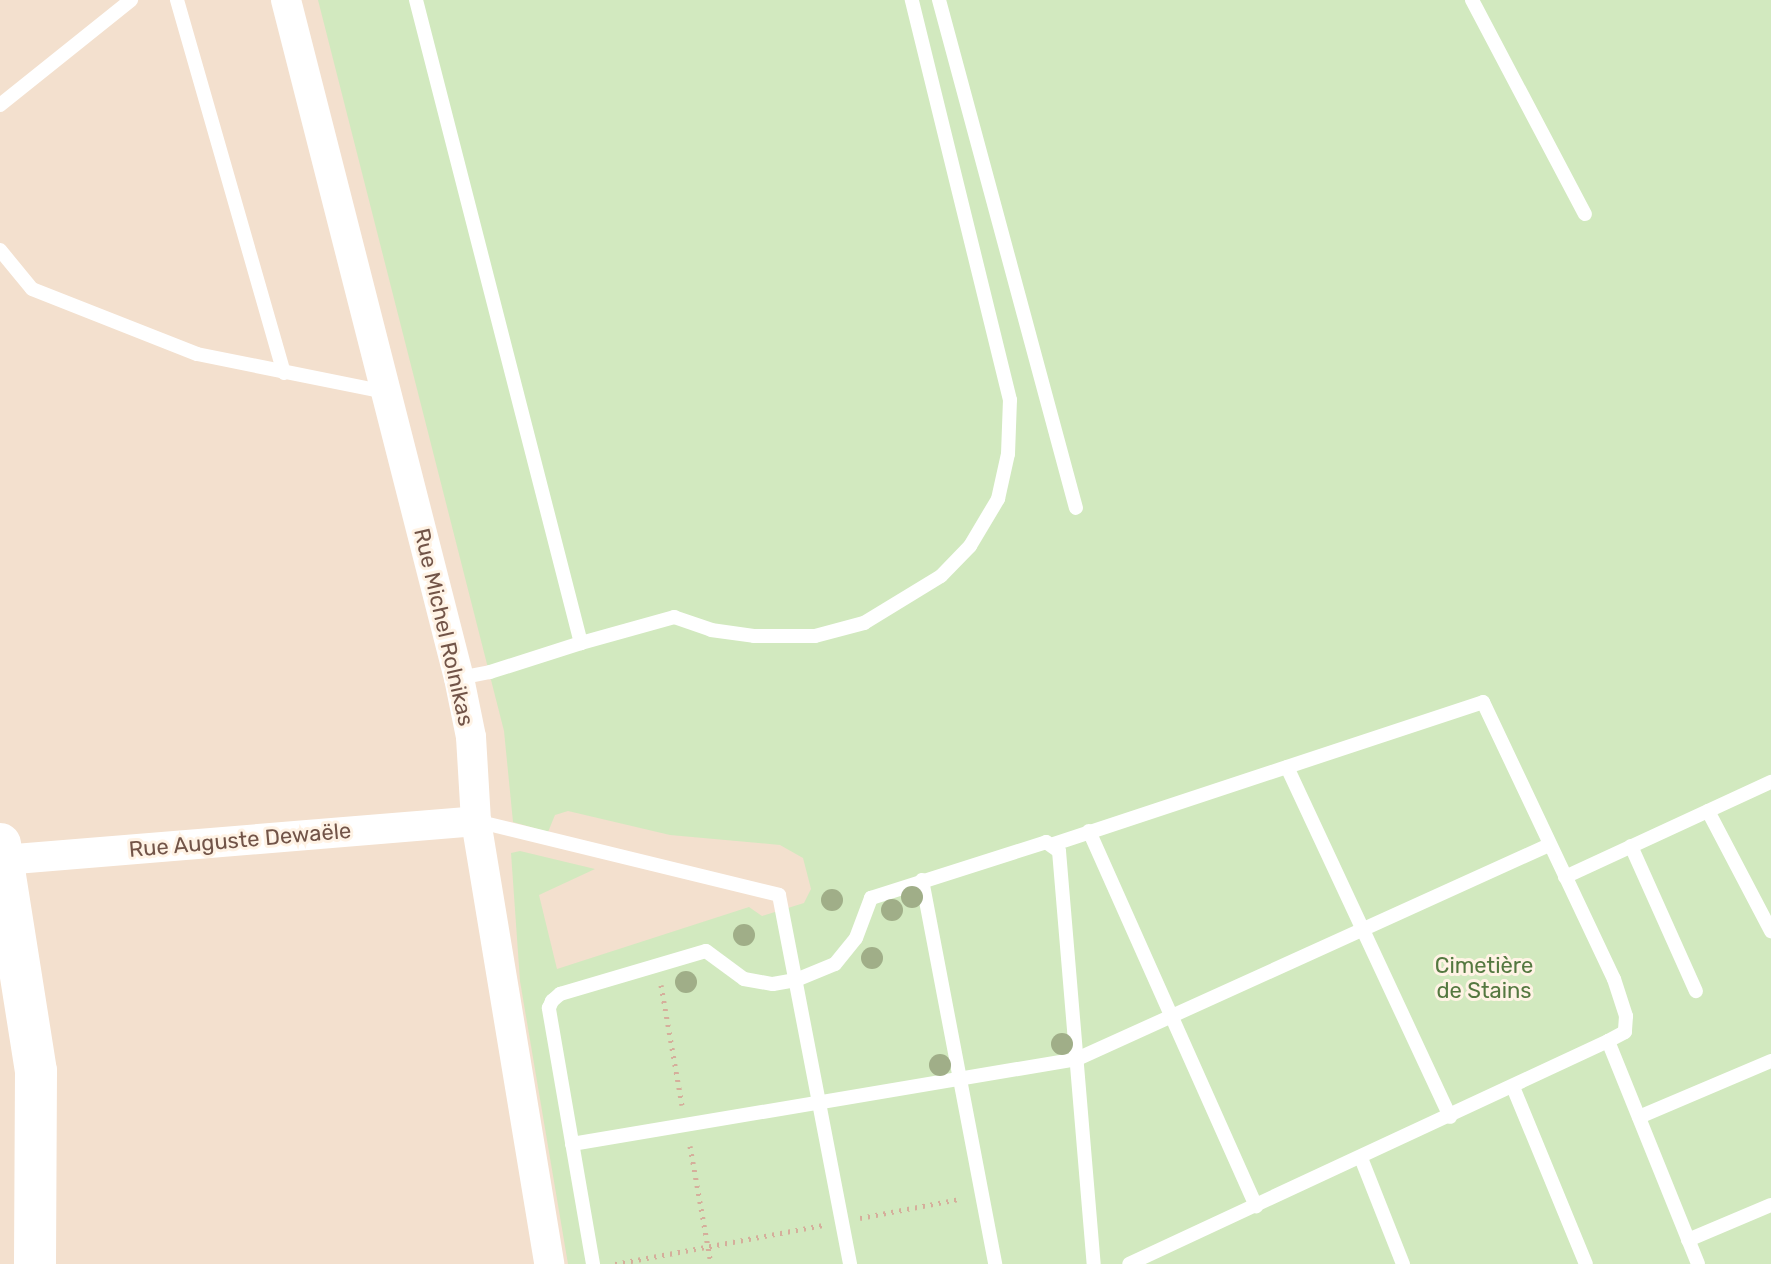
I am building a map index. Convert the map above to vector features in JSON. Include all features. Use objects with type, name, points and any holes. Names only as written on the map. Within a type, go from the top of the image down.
[{"type":"main road","points":[[2,852],[9,941],[36,1071],[35,1264]]},
{"type":"street","name":"Rue Michel Rolnikas","points":[[286,0],[459,678],[471,737],[476,821],[549,1264]]},
{"type":"street","name":"Rue Auguste Dewaële","points":[[2,852],[476,821]]},
{"type":"lane","points":[[0,105],[131,0]]},
{"type":"lane","points":[[177,0],[284,373]]},
{"type":"lane","points":[[416,0],[581,643]]},
{"type":"lane","points":[[459,678],[490,672],[674,617],[711,630],[754,636],[815,636],[864,623],[941,576],[970,546],[998,499],[1008,454],[1010,400],[912,0]]},
{"type":"lane","points":[[939,0],[1076,508]]},
{"type":"lane","points":[[1472,0],[1585,214]]},
{"type":"lane","points":[[0,250],[32,289],[197,354],[386,392]]},
{"type":"lane","points":[[593,1264],[549,1008],[560,994],[706,951],[744,979],[773,984],[796,980],[835,964],[856,938],[871,898],[1046,842],[1054,844],[1483,702],[1614,979],[1626,1016],[1625,1032],[1450,1117],[1129,1264]]},
{"type":"lane","points":[[1287,767],[1450,1117]]},
{"type":"lane","points":[[1565,877],[1771,782]]},
{"type":"lane","points":[[1708,811],[1771,931]]},
{"type":"lane","points":[[476,821],[779,895],[850,1264]]},
{"type":"lane","points":[[1089,831],[1256,1206]]},
{"type":"lane","points":[[1054,844],[1059,851],[1094,1264]]},
{"type":"lane","points":[[572,1144],[1077,1059],[1549,845]]},
{"type":"lane","points":[[1631,846],[1696,991]]},
{"type":"lane","points":[[922,880],[995,1264]]},
{"type":"lane","points":[[1608,1041],[1698,1264]]},
{"type":"lane","points":[[1639,1117],[1771,1061]]},
{"type":"lane","points":[[1513,1087],[1586,1264]]},
{"type":"lane","points":[[1361,1158],[1403,1264]]},
{"type":"lane","points":[[1688,1240],[1771,1205]]},
{"type":"path","points":[[615,1264],[981,1195]]},
{"type":"shaded area","points":[[0,0],[1771,0],[1771,1264],[0,1264]]},
{"type":"green space","name":"Cimetière de Stains","points":[[318,0],[1771,0],[1771,1264],[568,1264],[520,981],[511,853],[520,851],[595,869],[539,895],[557,969],[749,907],[762,916],[804,903],[811,889],[803,858],[780,845],[670,835],[568,811],[555,815],[548,832],[513,822],[504,731]]}]
